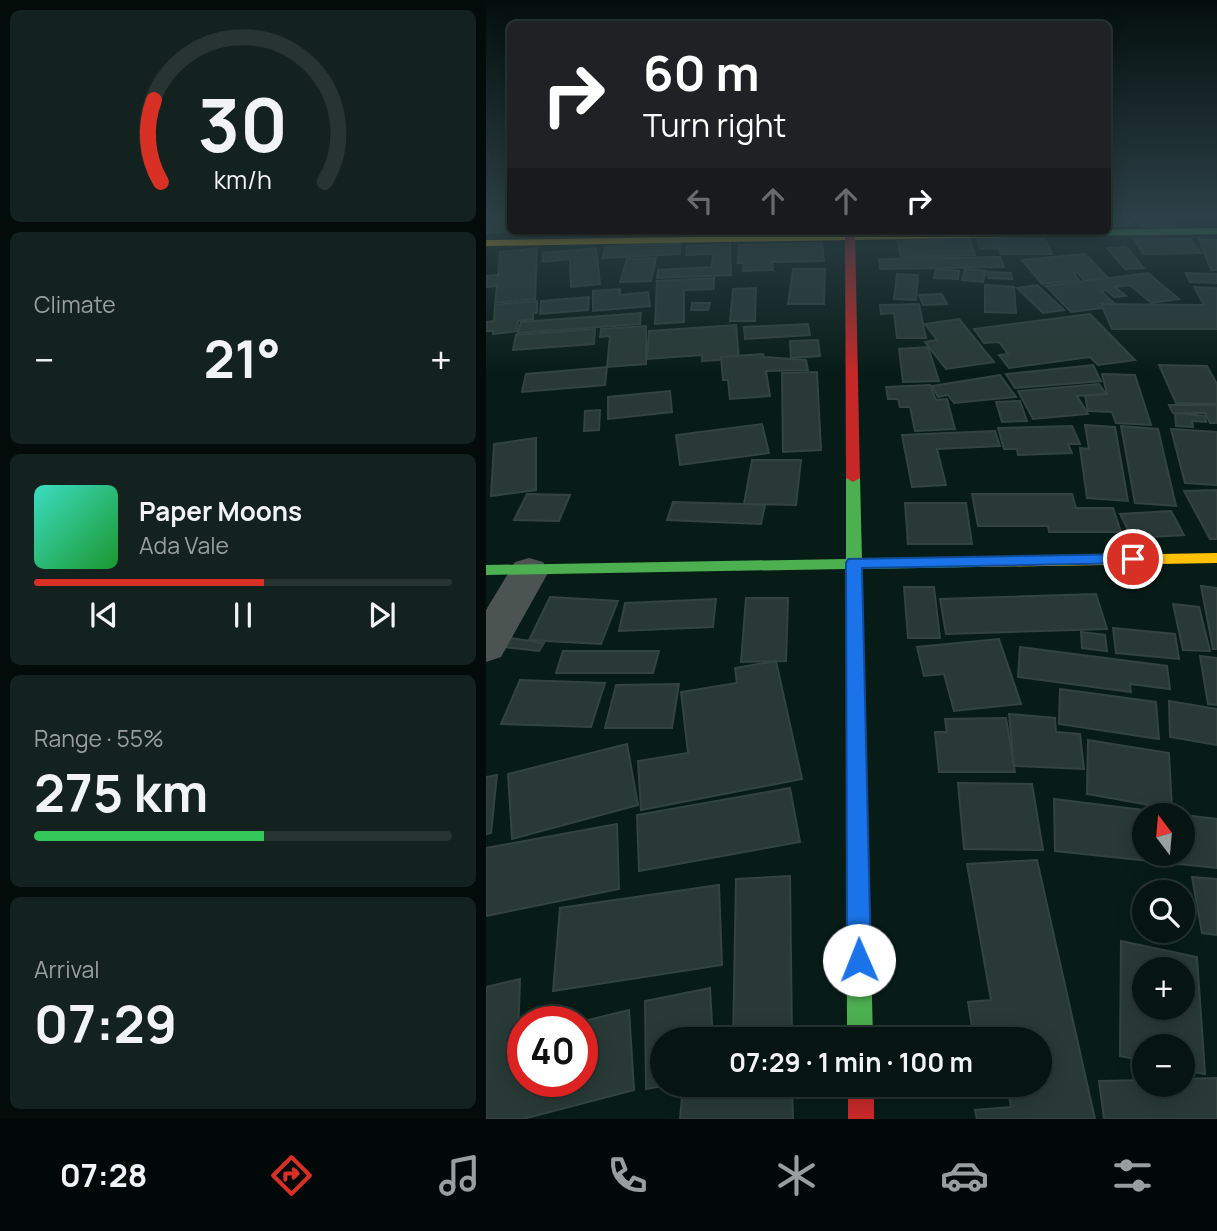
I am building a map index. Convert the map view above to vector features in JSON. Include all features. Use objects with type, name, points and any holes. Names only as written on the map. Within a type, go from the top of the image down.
[{"type":"street","points":[[850,268],[860,1027]]},
{"type":"street","points":[[486,570],[1216,558]]},
{"type":"street","points":[[486,646],[529,571]]},
{"type":"street","points":[[861,1097],[861,1119]]},
{"type":"building","points":[[499,268],[536,268],[535,299],[495,303],[497,286],[486,287],[487,276],[498,275]]},
{"type":"building","points":[[570,268],[598,268],[600,284],[571,287]]},
{"type":"building","points":[[624,268],[654,268],[651,281],[620,282]]},
{"type":"building","points":[[731,268],[731,275],[657,278],[658,270]]},
{"type":"building","points":[[743,268],[773,270],[743,271]]},
{"type":"building","points":[[1029,268],[1099,268],[1108,278],[1084,280],[1077,272],[1073,273],[1079,280],[1042,284]]},
{"type":"building","points":[[793,269],[825,269],[824,304],[788,304]]},
{"type":"building","points":[[936,269],[959,271],[958,279],[934,278]]},
{"type":"building","points":[[965,269],[986,271],[983,282],[962,280]]},
{"type":"building","points":[[988,272],[1011,273],[1012,279],[988,278]]},
{"type":"building","points":[[1148,273],[1179,299],[1151,303],[1130,285],[1115,287],[1126,296],[1114,297],[1106,290],[1101,291],[1117,306],[1071,312],[1046,286]]},
{"type":"building","points":[[1186,273],[1217,274],[1217,283],[1190,282]]},
{"type":"building","points":[[897,274],[918,275],[916,300],[894,299]]},
{"type":"building","points":[[714,278],[714,289],[684,290],[684,322],[655,324],[657,281]]},
{"type":"building","points":[[985,285],[1014,287],[1016,313],[985,312]]},
{"type":"building","points":[[1037,285],[1064,310],[1043,313],[1017,288]]},
{"type":"building","points":[[1194,287],[1217,288],[1217,329],[1112,329],[1101,304],[1204,305]]},
{"type":"building","points":[[756,288],[755,321],[730,321],[733,289]]},
{"type":"building","points":[[620,289],[620,295],[648,292],[650,306],[593,311],[593,291]]},
{"type":"building","points":[[942,294],[947,304],[923,305],[919,295]]},
{"type":"building","points":[[589,297],[588,310],[540,314],[541,301]]},
{"type":"building","points":[[537,301],[537,313],[533,313],[533,319],[518,321],[517,331],[493,334],[493,331],[486,331],[486,322],[494,321],[495,305]]},
{"type":"building","points":[[692,303],[710,303],[708,310],[691,310]]},
{"type":"building","points":[[919,304],[926,338],[897,338],[894,313],[881,314],[880,305]]},
{"type":"building","points":[[641,313],[640,324],[518,333],[521,322]]},
{"type":"building","points":[[1090,314],[1135,360],[1098,365],[1090,357],[1009,368],[999,355],[1008,354],[999,342],[984,343],[974,329]]},
{"type":"building","points":[[959,319],[994,362],[946,369],[925,342],[937,340],[925,324]]},
{"type":"building","points":[[808,324],[810,335],[745,339],[744,327]]},
{"type":"building","points":[[736,325],[739,359],[702,361],[702,355],[647,359],[649,331]]},
{"type":"building","points":[[646,326],[646,364],[607,367],[610,336],[600,337],[601,329]]},
{"type":"building","points":[[595,329],[594,344],[513,350],[516,335]]},
{"type":"building","points":[[818,340],[820,356],[791,358],[790,341]]},
{"type":"building","points":[[928,347],[939,381],[903,382],[899,349]]},
{"type":"building","points":[[763,354],[764,357],[806,360],[808,370],[766,371],[770,396],[730,399],[728,380],[723,380],[721,357]]},
{"type":"building","points":[[1093,365],[1101,381],[1015,388],[1006,374]]},
{"type":"building","points":[[1159,365],[1207,366],[1217,384],[1217,404],[1176,403]]},
{"type":"building","points":[[607,367],[605,385],[522,392],[526,374]]},
{"type":"building","points":[[817,372],[821,450],[783,452],[782,373]]},
{"type":"building","points":[[1102,374],[1135,375],[1151,425],[1116,423],[1112,412],[1088,411],[1085,396],[1107,394]]},
{"type":"building","points":[[1000,375],[1016,397],[954,403],[948,395],[938,397],[932,386]]},
{"type":"building","points":[[1099,384],[1106,394],[1077,396],[1088,414],[1033,419],[1018,391]]},
{"type":"building","points":[[930,385],[936,400],[947,399],[955,429],[915,431],[910,407],[900,407],[898,399],[888,399],[886,387]]},
{"type":"building","points":[[670,391],[672,412],[608,419],[608,397]]},
{"type":"building","points":[[1020,401],[1027,421],[1002,422],[996,402]]},
{"type":"building","points":[[1169,405],[1217,405],[1217,423],[1210,423],[1205,413],[1173,413]]},
{"type":"building","points":[[600,410],[599,430],[584,431],[585,411]]},
{"type":"building","points":[[1175,413],[1205,416],[1206,422],[1192,421],[1193,427],[1176,426]]},
{"type":"building","points":[[762,424],[769,453],[680,465],[676,435]]},
{"type":"building","points":[[1085,425],[1115,427],[1128,501],[1087,498],[1080,448],[1089,449]]},
{"type":"building","points":[[1072,426],[1080,444],[1068,444],[1072,453],[1018,455],[1017,449],[1004,449],[998,428]]},
{"type":"building","points":[[1121,426],[1158,429],[1176,506],[1135,503]]},
{"type":"building","points":[[1171,429],[1217,432],[1217,485],[1185,483]]},
{"type":"building","points":[[995,431],[1000,446],[937,449],[946,485],[912,487],[902,435]]},
{"type":"building","points":[[536,438],[536,490],[491,496],[494,444]]},
{"type":"building","points":[[752,460],[801,460],[796,505],[744,504]]},
{"type":"building","points":[[1217,490],[1217,539],[1210,539],[1184,491]]},
{"type":"building","points":[[527,494],[570,495],[559,521],[514,520]]},
{"type":"building","points":[[972,494],[1072,494],[1076,508],[1113,508],[1121,532],[1049,532],[1048,526],[978,526]]},
{"type":"building","points":[[673,502],[765,505],[761,524],[667,520]]},
{"type":"building","points":[[905,503],[966,503],[972,544],[908,544]]},
{"type":"building","points":[[1171,511],[1184,535],[1132,538],[1120,514]]},
{"type":"building","points":[[1201,586],[1217,588],[1217,649],[1213,649]]},
{"type":"building","points":[[904,587],[934,587],[940,638],[908,638]]},
{"type":"building","points":[[1096,594],[1107,629],[946,634],[940,599]]},
{"type":"building","points":[[550,597],[618,601],[601,644],[529,640]]},
{"type":"building","points":[[746,598],[788,598],[786,661],[741,662]]},
{"type":"building","points":[[716,599],[713,627],[619,631],[625,603]]},
{"type":"building","points":[[1173,604],[1199,607],[1210,651],[1183,650]]},
{"type":"building","points":[[1113,628],[1175,634],[1179,659],[1116,653]]},
{"type":"building","points":[[1081,632],[1105,635],[1107,651],[1082,648]]},
{"type":"building","points":[[510,638],[544,643],[539,651],[504,647]]},
{"type":"building","points":[[999,639],[1021,704],[954,711],[944,674],[924,676],[917,647]]},
{"type":"building","points":[[1020,647],[1167,666],[1170,689],[1130,684],[1131,692],[1018,677]]},
{"type":"building","points":[[563,651],[659,651],[653,673],[556,673]]},
{"type":"building","points":[[1200,656],[1217,658],[1217,705],[1208,704]]},
{"type":"building","points":[[776,661],[802,779],[641,810],[638,761],[688,753],[681,692],[737,683],[735,668]]},
{"type":"building","points":[[520,680],[605,683],[591,727],[501,724]]},
{"type":"building","points":[[679,684],[672,728],[605,728],[616,685]]},
{"type":"building","points":[[1060,689],[1156,702],[1159,739],[1059,724]]},
{"type":"building","points":[[1169,701],[1217,709],[1217,745],[1170,737]]},
{"type":"building","points":[[1009,714],[1055,718],[1056,732],[1080,734],[1084,769],[1014,766]]},
{"type":"building","points":[[1006,718],[1015,772],[939,772],[935,732],[947,732],[945,719]]},
{"type":"building","points":[[1088,740],[1169,753],[1172,803],[1138,803],[1087,794]]},
{"type":"building","points":[[627,744],[638,805],[512,839],[508,774]]},
{"type":"building","points":[[497,775],[491,833],[486,834],[486,777]]},
{"type":"building","points":[[958,783],[1032,784],[1043,850],[964,849]]},
{"type":"building","points":[[790,788],[800,842],[639,871],[637,815]]},
{"type":"building","points":[[1054,799],[1132,809],[1132,859],[1055,851]]},
{"type":"building","points":[[1195,816],[1217,819],[1217,868],[1195,866]]},
{"type":"building","points":[[617,824],[619,889],[486,916],[486,848]]},
{"type":"building","points":[[1037,860],[1095,1119],[977,1119],[975,1110],[1011,1107],[1009,1097],[1052,1097],[1052,1027],[972,1027],[968,1002],[991,1000],[967,864]]},
{"type":"building","points":[[790,876],[792,1027],[733,1027],[736,879]]},
{"type":"building","points":[[1192,877],[1217,879],[1217,935],[1202,933],[1195,880]]},
{"type":"building","points":[[719,885],[722,965],[553,991],[560,908]]},
{"type":"building","points":[[1121,941],[1197,957],[1205,1074],[1195,1072],[1195,1034],[1132,1034],[1132,1058],[1120,1056]]},
{"type":"building","points":[[520,979],[519,1006],[507,1006],[507,1097],[598,1097],[598,1018],[629,1010],[634,1090],[523,1119],[486,1119],[486,987]]},
{"type":"building","points":[[710,988],[712,1027],[650,1027],[650,1088],[646,1089],[645,1001]]},
{"type":"building","points":[[1217,1078],[1217,1119],[1104,1119],[1099,1081],[1132,1080],[1132,1097],[1195,1097],[1195,1079]]},
{"type":"building","points":[[682,1097],[792,1097],[793,1119],[680,1119]]},
{"type":"traffic: fast","points":[[853,478],[860,1027]]},
{"type":"traffic: fast","points":[[486,570],[979,562]]},
{"type":"traffic: slow","points":[[979,562],[1217,558]]},
{"type":"traffic: jam","points":[[850,268],[853,478]]},
{"type":"traffic: jam","points":[[861,1097],[861,1119]]},
{"type":"route","points":[[859,960],[854,563],[1133,559]]}]
